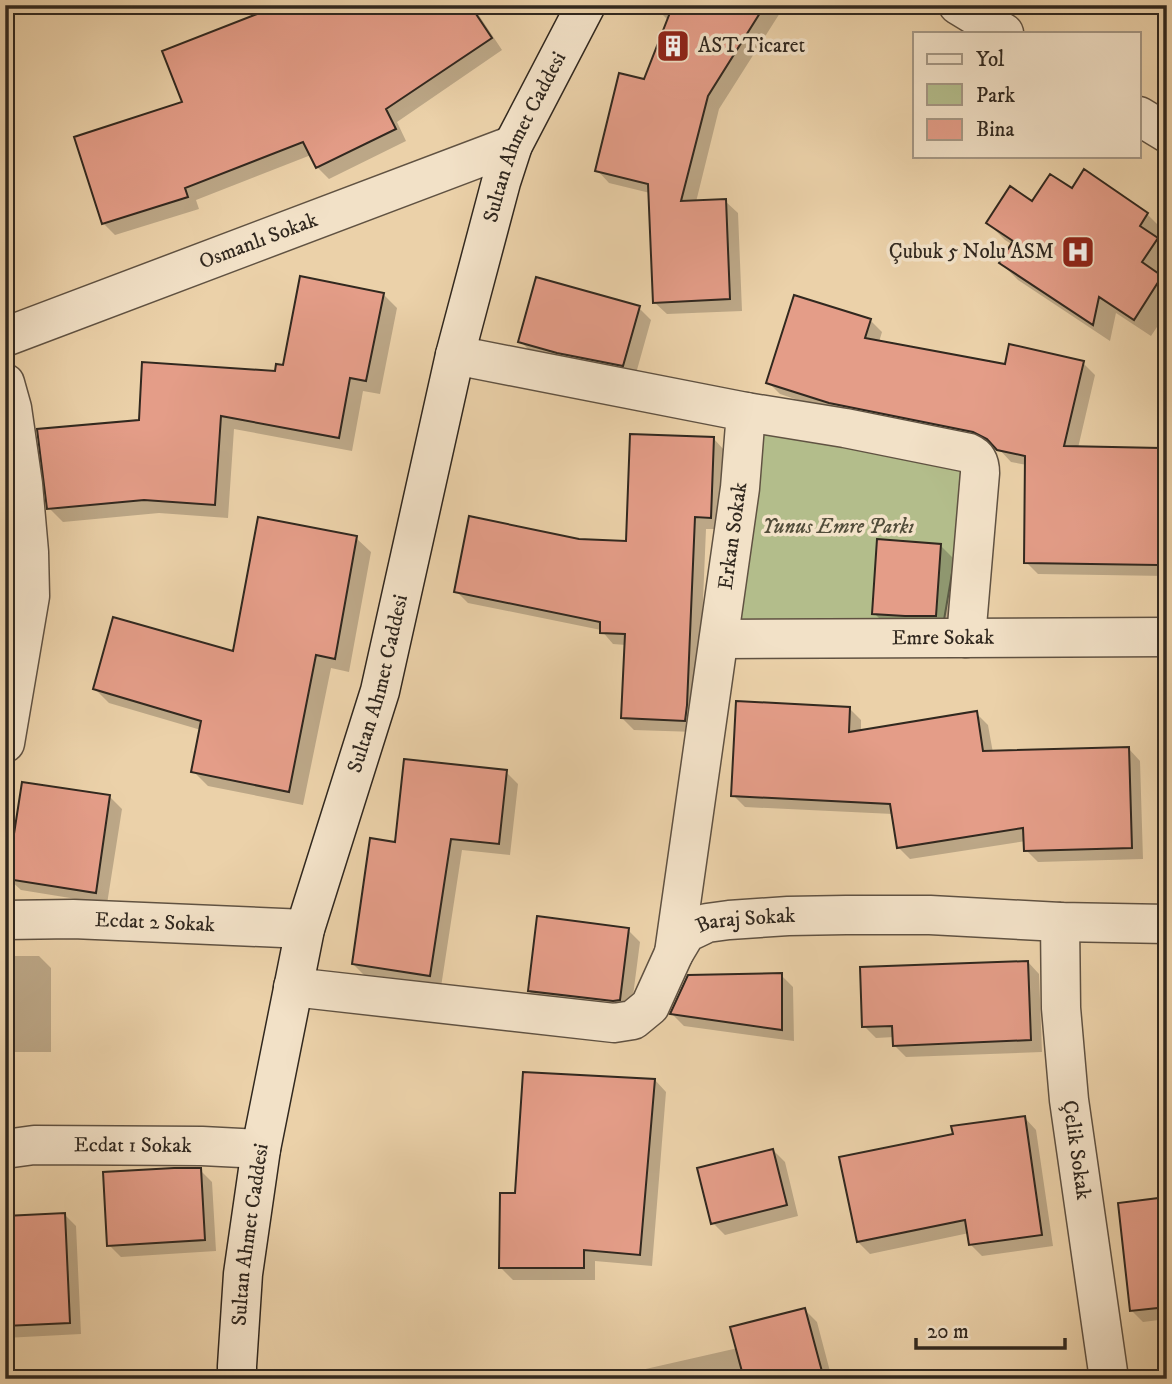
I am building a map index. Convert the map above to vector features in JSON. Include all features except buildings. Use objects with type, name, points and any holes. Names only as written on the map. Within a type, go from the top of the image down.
[{"type":"street","name":"Sultan Ahmet Caddesi","points":[[237,1379],[243,1274],[261,1149],[305,929],[380,691],[455,355],[501,182],[513,145],[586,5]]},
{"type":"street","points":[[958,5],[1002,32]]},
{"type":"street","points":[[1140,117],[1167,133]]},
{"type":"street","name":"Osmanlı Sokak","points":[[5,337],[513,145]]},
{"type":"street","points":[[455,355],[969,453],[977,459],[980,473],[966,638]]},
{"type":"street","points":[[5,383],[12,408],[23,484],[30,596],[5,743]]},
{"type":"street","name":"Erkan Sokak","points":[[674,953],[740,488],[746,412]]},
{"type":"street","name":"Emre Sokak","points":[[719,639],[1167,637]]},
{"type":"street","name":"Baraj Sokak","points":[[293,987],[614,1023],[633,1020],[650,1006],[686,933],[708,923],[729,919],[930,915],[1167,924]]},
{"type":"street","name":"Ecdat 2 Sokak","points":[[5,920],[73,919],[305,929]]},
{"type":"street","name":"Çelik Sokak","points":[[1060,922],[1061,1008],[1069,1100],[1109,1379]]},
{"type":"street","name":"Ecdat 1 Sokak","points":[[5,1149],[34,1145],[261,1149]]},
{"type":"green space","name":"Yunus Emre Parkı","points":[[756,411],[971,462],[944,620],[733,622]]},
{"type":"place","name":"AST Ticaret","points":[[673,46]]},
{"type":"place","name":"Çubuk 5 Nolu ASM","points":[[1078,252]]}]
